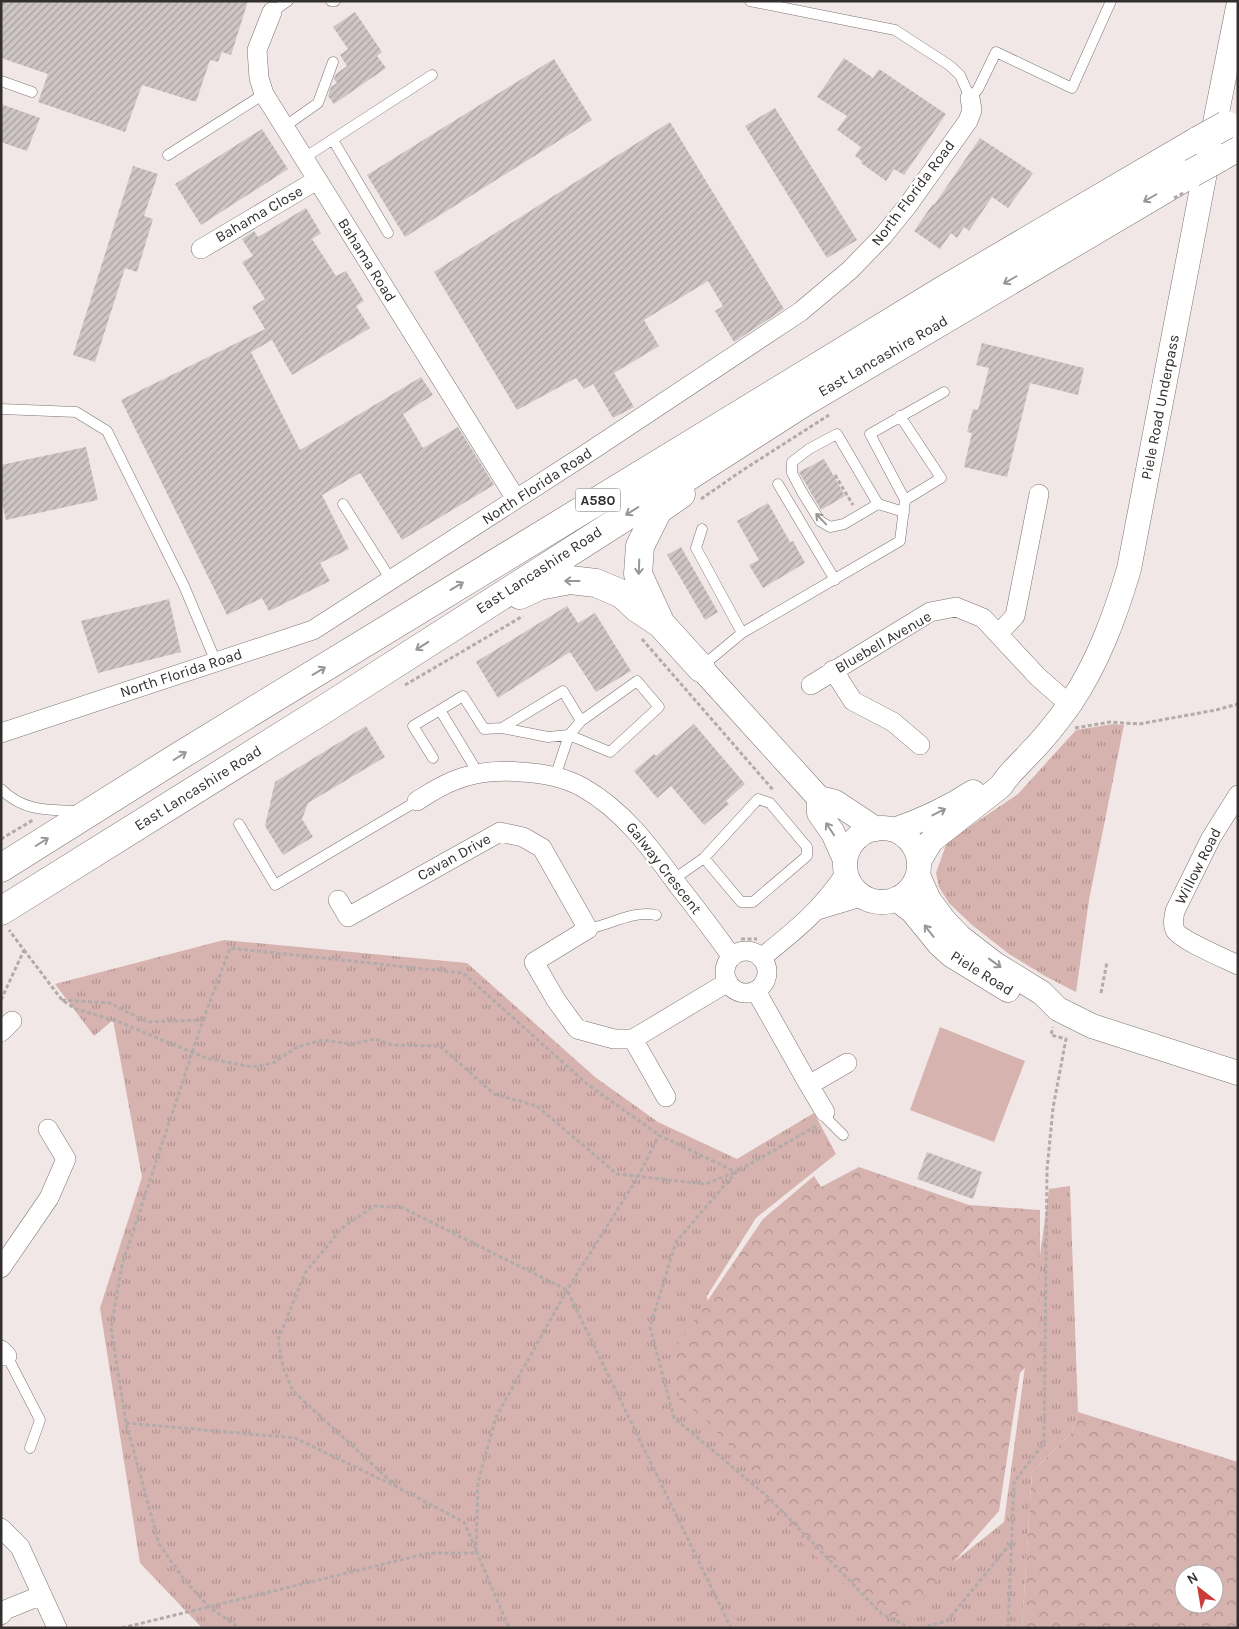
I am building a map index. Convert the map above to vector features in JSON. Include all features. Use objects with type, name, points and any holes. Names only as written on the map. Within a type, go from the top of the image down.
[{"type":"highway","name":"East Lancashire Road","points":[[4,914],[802,403],[1192,173],[1224,138]]},
{"type":"highway","name":"East Lancashire Road","points":[[1,868],[945,288],[1224,138]]},
{"type":"highway","points":[[661,624],[638,574],[640,546],[658,510],[802,403]]},
{"type":"highway","points":[[455,625],[539,586],[570,580],[596,583],[622,594],[637,608],[661,624],[701,668]]},
{"type":"street","name":"Piele Road Underpass","points":[[918,868],[931,841],[1001,786],[1008,774],[1027,757],[1070,705],[1104,642],[1115,616],[1129,569],[1202,183],[1238,7]]},
{"type":"street","name":"Bahama Road","points":[[272,12],[257,50],[259,78],[264,94],[516,499]]},
{"type":"street","name":"North Florida Road","points":[[1,733],[313,630],[516,499],[800,312],[850,270],[902,213],[968,121],[972,110],[970,98]]},
{"type":"street","name":"Bahama Close","points":[[201,249],[317,180]]},
{"type":"street","points":[[998,634],[1015,616],[1039,494]]},
{"type":"street","name":"Bluebell Avenue","points":[[811,685],[930,612],[956,607],[983,618],[1038,677],[1070,705]]},
{"type":"street","points":[[701,668],[819,798],[835,802],[885,829],[904,835],[911,842],[916,851],[918,868],[912,887],[905,894],[896,899],[878,902],[862,897],[850,885],[833,833],[819,813],[819,798]]},
{"type":"street","points":[[833,670],[853,701],[893,722],[920,745]]},
{"type":"street","name":"Galway Crescent","points":[[417,801],[453,781],[478,773],[506,770],[555,777],[581,786],[625,818],[645,841],[732,957]]},
{"type":"street","name":"Piele Road Underpass","points":[[885,829],[920,821],[958,802],[995,777],[1008,774]]},
{"type":"street","name":"Willow Road","points":[[1238,795],[1211,838],[1175,911],[1173,921],[1176,932],[1185,939],[1238,965]]},
{"type":"street","points":[[761,958],[818,910],[845,867],[849,848],[856,838],[885,829]]},
{"type":"street","name":"Cavan Drive","points":[[338,900],[348,917],[500,832],[523,837],[542,848],[588,929]]},
{"type":"street","name":"Piele Road","points":[[918,868],[930,900],[944,920],[960,937],[995,964],[1042,994],[1058,1009]]},
{"type":"street","points":[[818,910],[862,897]]},
{"type":"street","name":"Piele Road","points":[[896,899],[912,910],[939,944],[951,955],[999,986],[1035,1004],[1058,1009],[1092,1026],[1238,1073]]},
{"type":"street","points":[[588,929],[534,962],[556,1000],[577,1029],[614,1039],[633,1039],[728,982]]},
{"type":"street","points":[[743,952],[750,952],[761,958],[767,969],[767,976],[765,982],[756,991],[740,993],[728,982],[725,972],[728,961],[732,957],[743,952]]},
{"type":"street","points":[[756,991],[826,1116]]},
{"type":"street","points":[[633,1039],[666,1097]]},
{"type":"street","points":[[809,1085],[846,1062]]},
{"type":"street","points":[[1,1268],[50,1198],[66,1159],[48,1129]]},
{"type":"street","points":[[1,1528],[20,1547],[57,1628]]},
{"type":"street","points":[[1,1615],[5,1610],[42,1594]]},
{"type":"lane","points":[[272,12],[288,1]]},
{"type":"lane","points":[[750,1],[895,30],[949,65],[960,75],[970,98],[978,89],[996,52],[1072,88],[1111,1]]},
{"type":"lane","points":[[284,127],[318,103],[333,62]]},
{"type":"lane","points":[[304,158],[432,75]]},
{"type":"lane","points":[[1,81],[32,92]]},
{"type":"lane","points":[[168,155],[264,94]]},
{"type":"lane","points":[[333,140],[388,233]]},
{"type":"lane","points":[[701,668],[742,633],[900,541],[905,500],[870,434],[944,392]]},
{"type":"lane","points":[[1,409],[76,412],[107,431],[184,586],[216,662]]},
{"type":"lane","points":[[900,416],[941,478],[905,500]]},
{"type":"lane","points":[[878,504],[844,524],[830,527],[820,522],[792,473],[792,462],[809,449],[837,434],[878,504],[904,512]]},
{"type":"lane","points":[[778,484],[835,580]]},
{"type":"lane","points":[[343,504],[391,580]]},
{"type":"lane","points":[[702,529],[696,548],[742,633]]},
{"type":"lane","points":[[433,758],[413,726],[463,696],[484,729],[502,728],[548,736],[569,735],[610,752],[659,708],[637,681],[581,721],[569,735],[555,777]]},
{"type":"lane","points":[[502,728],[562,691],[581,721]]},
{"type":"lane","points":[[440,710],[478,773]]},
{"type":"lane","points":[[1,789],[10,798],[42,810],[92,811]]},
{"type":"lane","points":[[674,879],[704,858],[758,799],[770,803],[806,847],[807,856],[753,902],[741,902],[704,858]]},
{"type":"lane","points":[[239,824],[275,885],[417,801]]},
{"type":"lane","points":[[588,929],[635,915],[646,913],[656,915]]},
{"type":"lane","points":[[826,1116],[843,1135]]},
{"type":"lane","points":[[3,1354],[40,1420],[30,1448]]},
{"type":"path","points":[[1166,202],[1174,198]]},
{"type":"path","points":[[699,501],[743,470],[835,411]]},
{"type":"path","points":[[835,475],[858,515]]},
{"type":"path","points":[[1073,728],[1078,729],[1092,724],[1110,722],[1139,724],[1216,710],[1238,704]]},
{"type":"path","points":[[4,914],[24,950],[62,1000],[76,1009],[119,1022],[206,1058],[241,1066],[252,1067],[273,1063],[297,1047],[322,1040],[352,1044],[375,1040],[392,1045],[440,1046],[494,1094],[537,1106],[616,1174],[705,1184],[736,1172],[826,1116]]},
{"type":"path","points":[[239,1628],[209,1607],[183,1578],[159,1544],[126,1424],[111,1328],[122,1265],[230,948],[463,973],[587,1084],[660,1135],[736,1172]]},
{"type":"path","points":[[1,1000],[24,950]]},
{"type":"path","points":[[1101,993],[1107,962]]},
{"type":"path","points":[[62,1000],[110,1003],[147,1022],[204,1020]]},
{"type":"path","points":[[1008,1628],[1014,1482],[1044,1443],[1047,1170],[1053,1108],[1066,1039],[1051,1035]]},
{"type":"path","points":[[476,1553],[478,1482],[496,1417],[567,1290],[638,1177],[660,1135]]},
{"type":"path","points":[[736,1172],[676,1242],[650,1328],[674,1418],[768,1497],[882,1614],[912,1628]]},
{"type":"path","points":[[396,1487],[293,1391],[283,1367],[278,1340],[305,1273],[342,1228],[374,1206],[403,1208],[567,1290],[731,1628]]},
{"type":"path","points":[[126,1424],[295,1438],[464,1522],[509,1628]]},
{"type":"path","points":[[921,1628],[947,1621],[1010,1544]]},
{"type":"path","points":[[122,1628],[429,1553],[476,1553]]},
{"type":"green space","points":[[1113,724],[1124,725],[1089,900],[1076,992],[1009,954],[972,925],[949,903],[939,887],[936,873],[947,842],[1018,794],[1076,730]]},
{"type":"green space","points":[[224,940],[467,963],[595,1077],[658,1122],[737,1159],[814,1113],[836,1154],[756,1218],[707,1296],[715,1362],[931,1580],[1004,1522],[1049,1189],[1070,1186],[1078,1412],[1072,1432],[1032,1472],[1022,1628],[202,1628],[140,1563],[100,1308],[142,1177],[113,1020],[94,1036],[55,984]]},
{"type":"green space","points":[[940,1027],[1025,1061],[994,1142],[910,1110]]},
{"type":"green space","points":[[859,1167],[969,1205],[1040,1210],[1040,1352],[1020,1373],[999,1511],[906,1616],[879,1618],[761,1503],[760,1479],[705,1419],[679,1399],[674,1350],[763,1219],[814,1176],[821,1187]]},
{"type":"green space","points":[[1078,1412],[1238,1462],[1238,1628],[1022,1628],[1032,1472],[1072,1432]]},
{"type":"building","points":[[1,1],[248,1],[231,55],[222,52],[218,62],[210,60],[196,102],[142,85],[125,132],[38,102],[48,74],[1,58]]},
{"type":"building","points":[[355,12],[382,52],[377,56],[386,68],[334,104],[328,96],[331,87],[337,83],[334,79],[336,74],[347,66],[340,55],[348,49],[333,27]]},
{"type":"building","points":[[844,58],[873,78],[879,69],[946,114],[904,175],[894,169],[886,181],[861,163],[862,161],[855,156],[861,147],[837,130],[847,116],[817,97]]},
{"type":"building","points":[[554,59],[592,120],[405,237],[367,175]]},
{"type":"building","points":[[1,104],[40,118],[27,151],[1,142]]},
{"type":"building","points":[[775,108],[857,240],[827,258],[745,126]]},
{"type":"building","points":[[670,122],[784,309],[734,342],[715,311],[723,306],[708,281],[644,320],[659,346],[614,373],[634,407],[613,418],[593,384],[584,389],[576,378],[517,410],[434,272]]},
{"type":"building","points":[[262,129],[288,169],[201,225],[175,184]]},
{"type":"building","points":[[980,138],[1033,173],[1008,208],[992,197],[969,231],[964,227],[957,238],[951,233],[940,249],[914,231]]},
{"type":"building","points":[[133,166],[158,174],[144,216],[153,219],[137,272],[125,268],[95,362],[73,355]]},
{"type":"building","points":[[306,208],[321,233],[312,239],[336,276],[346,271],[364,301],[356,306],[370,328],[292,375],[272,340],[251,352],[300,450],[421,377],[433,395],[403,414],[423,448],[458,427],[494,485],[402,540],[360,473],[322,495],[349,549],[320,563],[330,581],[269,611],[262,598],[227,615],[121,400],[265,329],[252,307],[265,299],[242,262],[253,256],[242,239],[254,231],[258,237]]},
{"type":"building","points":[[982,343],[1084,368],[1078,395],[1030,383],[1007,477],[964,467],[972,433],[967,432],[973,409],[978,410],[989,368],[976,365]]},
{"type":"building","points":[[86,447],[98,500],[6,520],[1,499],[1,465]]},
{"type":"building","points":[[824,459],[845,496],[821,510],[799,472]]},
{"type":"building","points":[[768,503],[790,542],[793,541],[805,563],[763,588],[749,565],[759,560],[737,521]]},
{"type":"building","points":[[681,547],[718,612],[705,620],[667,555]]},
{"type":"building","points":[[169,599],[181,652],[98,673],[81,621]]},
{"type":"building","points":[[567,606],[578,623],[595,613],[631,671],[596,692],[570,652],[498,698],[476,662]]},
{"type":"building","points":[[694,724],[745,784],[726,801],[729,804],[704,825],[671,786],[657,798],[634,771],[654,754],[656,756]]},
{"type":"building","points":[[366,726],[385,757],[308,803],[302,819],[313,837],[283,855],[265,826],[275,782]]},
{"type":"building","points":[[927,1152],[982,1172],[973,1199],[917,1179]]}]
